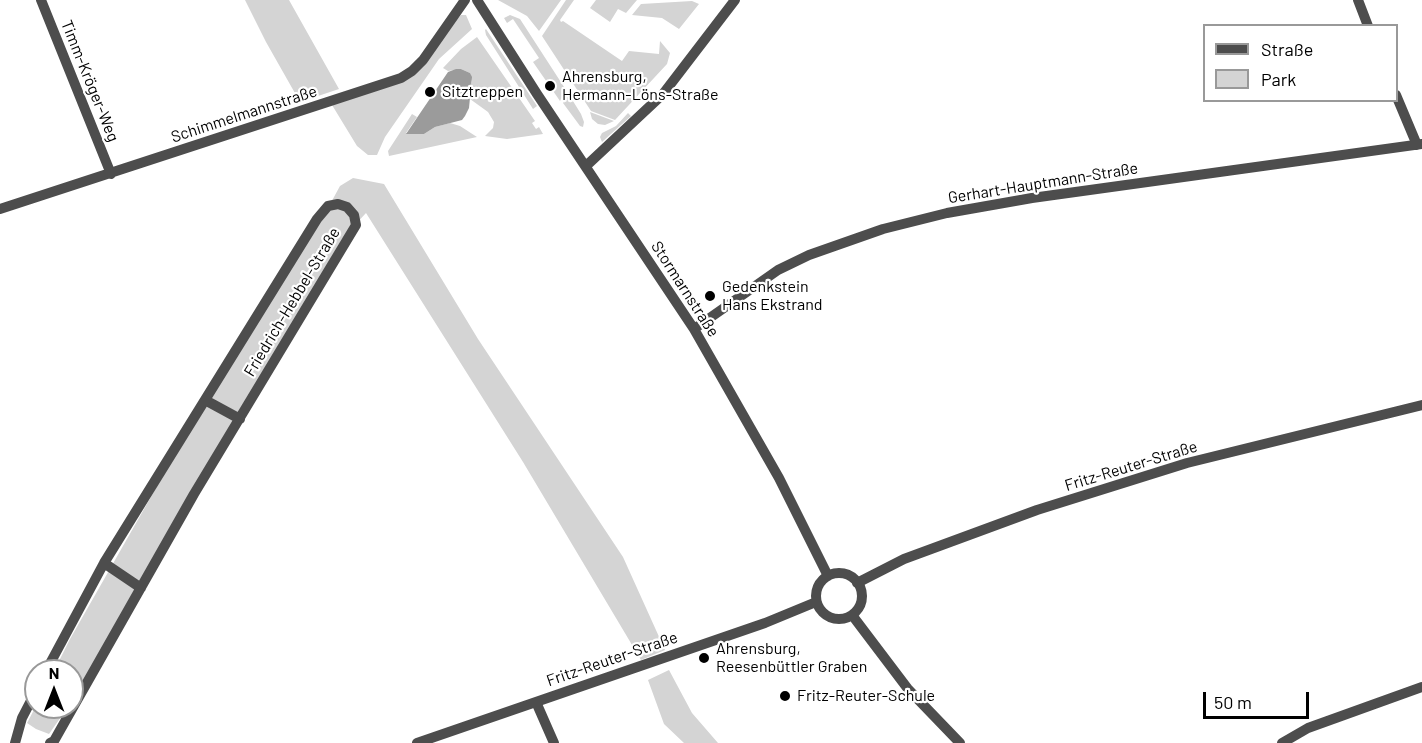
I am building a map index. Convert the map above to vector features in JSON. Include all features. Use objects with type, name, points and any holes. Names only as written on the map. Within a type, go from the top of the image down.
[{"type":"street","name":"Timm-Kröger-Weg","points":[[41,0],[111,174]]},
{"type":"street","name":"Schimmelmannstraße","points":[[0,209],[401,78],[423,60],[465,0]]},
{"type":"street","name":"Stormarnstraße","points":[[477,0],[694,329],[779,478],[828,576]]},
{"type":"street","points":[[586,166],[663,94],[735,0]]},
{"type":"street","points":[[1358,0],[1367,24]]},
{"type":"street","points":[[1398,99],[1419,144]]},
{"type":"street","name":"Gerhart-Hauptmann-Straße","points":[[694,329],[778,270],[809,255],[883,229],[947,213],[1032,198],[1419,144]]},
{"type":"street","name":"Friedrich-Hebbel-Straße","points":[[50,743],[54,741],[194,494],[356,225],[354,215],[347,207],[338,204],[328,206],[317,219],[104,563],[52,659]]},
{"type":"street","points":[[205,400],[240,419]]},
{"type":"street","name":"Fritz-Reuter-Straße","points":[[857,583],[904,559],[1048,506],[1187,463],[1422,405]]},
{"type":"street","points":[[104,563],[141,588]]},
{"type":"street","points":[[844,574],[857,583],[861,592],[860,606],[852,615],[845,619],[832,618],[822,612],[816,602],[817,589],[828,576],[844,574]]},
{"type":"street","name":"Fritz-Reuter-Straße","points":[[417,743],[765,623],[816,602]]},
{"type":"street","points":[[852,615],[908,688],[960,743]]},
{"type":"street","points":[[1282,743],[1308,728],[1422,687]]},
{"type":"street","points":[[536,702],[554,743]]},
{"type":"street","points":[[15,743],[24,714]]},
{"type":"green space","points":[[245,0],[289,0],[339,89],[300,102]]},
{"type":"green space","points":[[498,0],[561,0],[539,31],[527,16]]},
{"type":"green space","points":[[566,0],[574,0],[560,20],[561,22],[563,21],[622,61],[629,51],[659,54],[660,41],[670,53],[667,64],[615,120],[591,111],[542,36]]},
{"type":"green space","points":[[596,0],[637,0],[626,13],[618,9],[610,22],[590,8]]},
{"type":"green space","points":[[692,1],[699,4],[679,29],[662,18],[632,15],[641,4]]},
{"type":"green space","points":[[461,15],[466,15],[472,29],[439,59],[385,137],[377,155],[368,155],[357,146],[332,105],[393,84]]},
{"type":"green space","points":[[510,15],[520,19],[566,90],[560,101],[533,62],[539,58],[513,19],[507,23],[504,18]]},
{"type":"green space","points":[[486,29],[537,106],[533,109],[486,35]]},
{"type":"green space","points":[[477,37],[535,121],[532,123],[536,129],[539,127],[543,134],[507,139],[485,136],[493,128],[494,122],[488,112],[470,99],[472,82],[470,73],[461,69],[448,71],[443,68],[461,49]]},
{"type":"green space","points":[[568,93],[581,114],[583,127],[563,103]]},
{"type":"green space","points":[[590,112],[614,121],[605,125],[598,124],[592,119]]},
{"type":"green space","points":[[628,113],[631,116],[602,142],[600,137],[602,133],[616,126]]},
{"type":"green space","points":[[412,114],[417,117],[406,133],[424,134],[435,127],[450,123],[460,126],[477,137],[389,156],[388,151]]},
{"type":"green space","points":[[353,178],[384,184],[478,339],[623,557],[665,650],[641,660],[523,462],[366,213],[342,239],[84,680],[84,659],[60,659],[160,481],[322,219],[340,186]]},
{"type":"green space","points":[[669,670],[692,713],[718,743],[684,743],[664,724],[648,680]]},
{"type":"green space","points":[[29,719],[60,719],[49,734],[27,723]]},
{"type":"shaded area","points":[[456,69],[470,73],[472,77],[469,108],[462,120],[435,127],[424,134],[406,134],[448,72]]},
{"type":"place","name":"Ahrensburg, Hermann-Löns-Straße","points":[[550,86]]},
{"type":"place","name":"Sitztreppen","points":[[430,92]]},
{"type":"place","name":"Gedenkstein Hans Ekstrand","points":[[710,296]]},
{"type":"place","name":"Ahrensburg, Reesenbüttler Graben","points":[[704,658]]},
{"type":"place","name":"Fritz-Reuter-Schule","points":[[785,696]]}]
